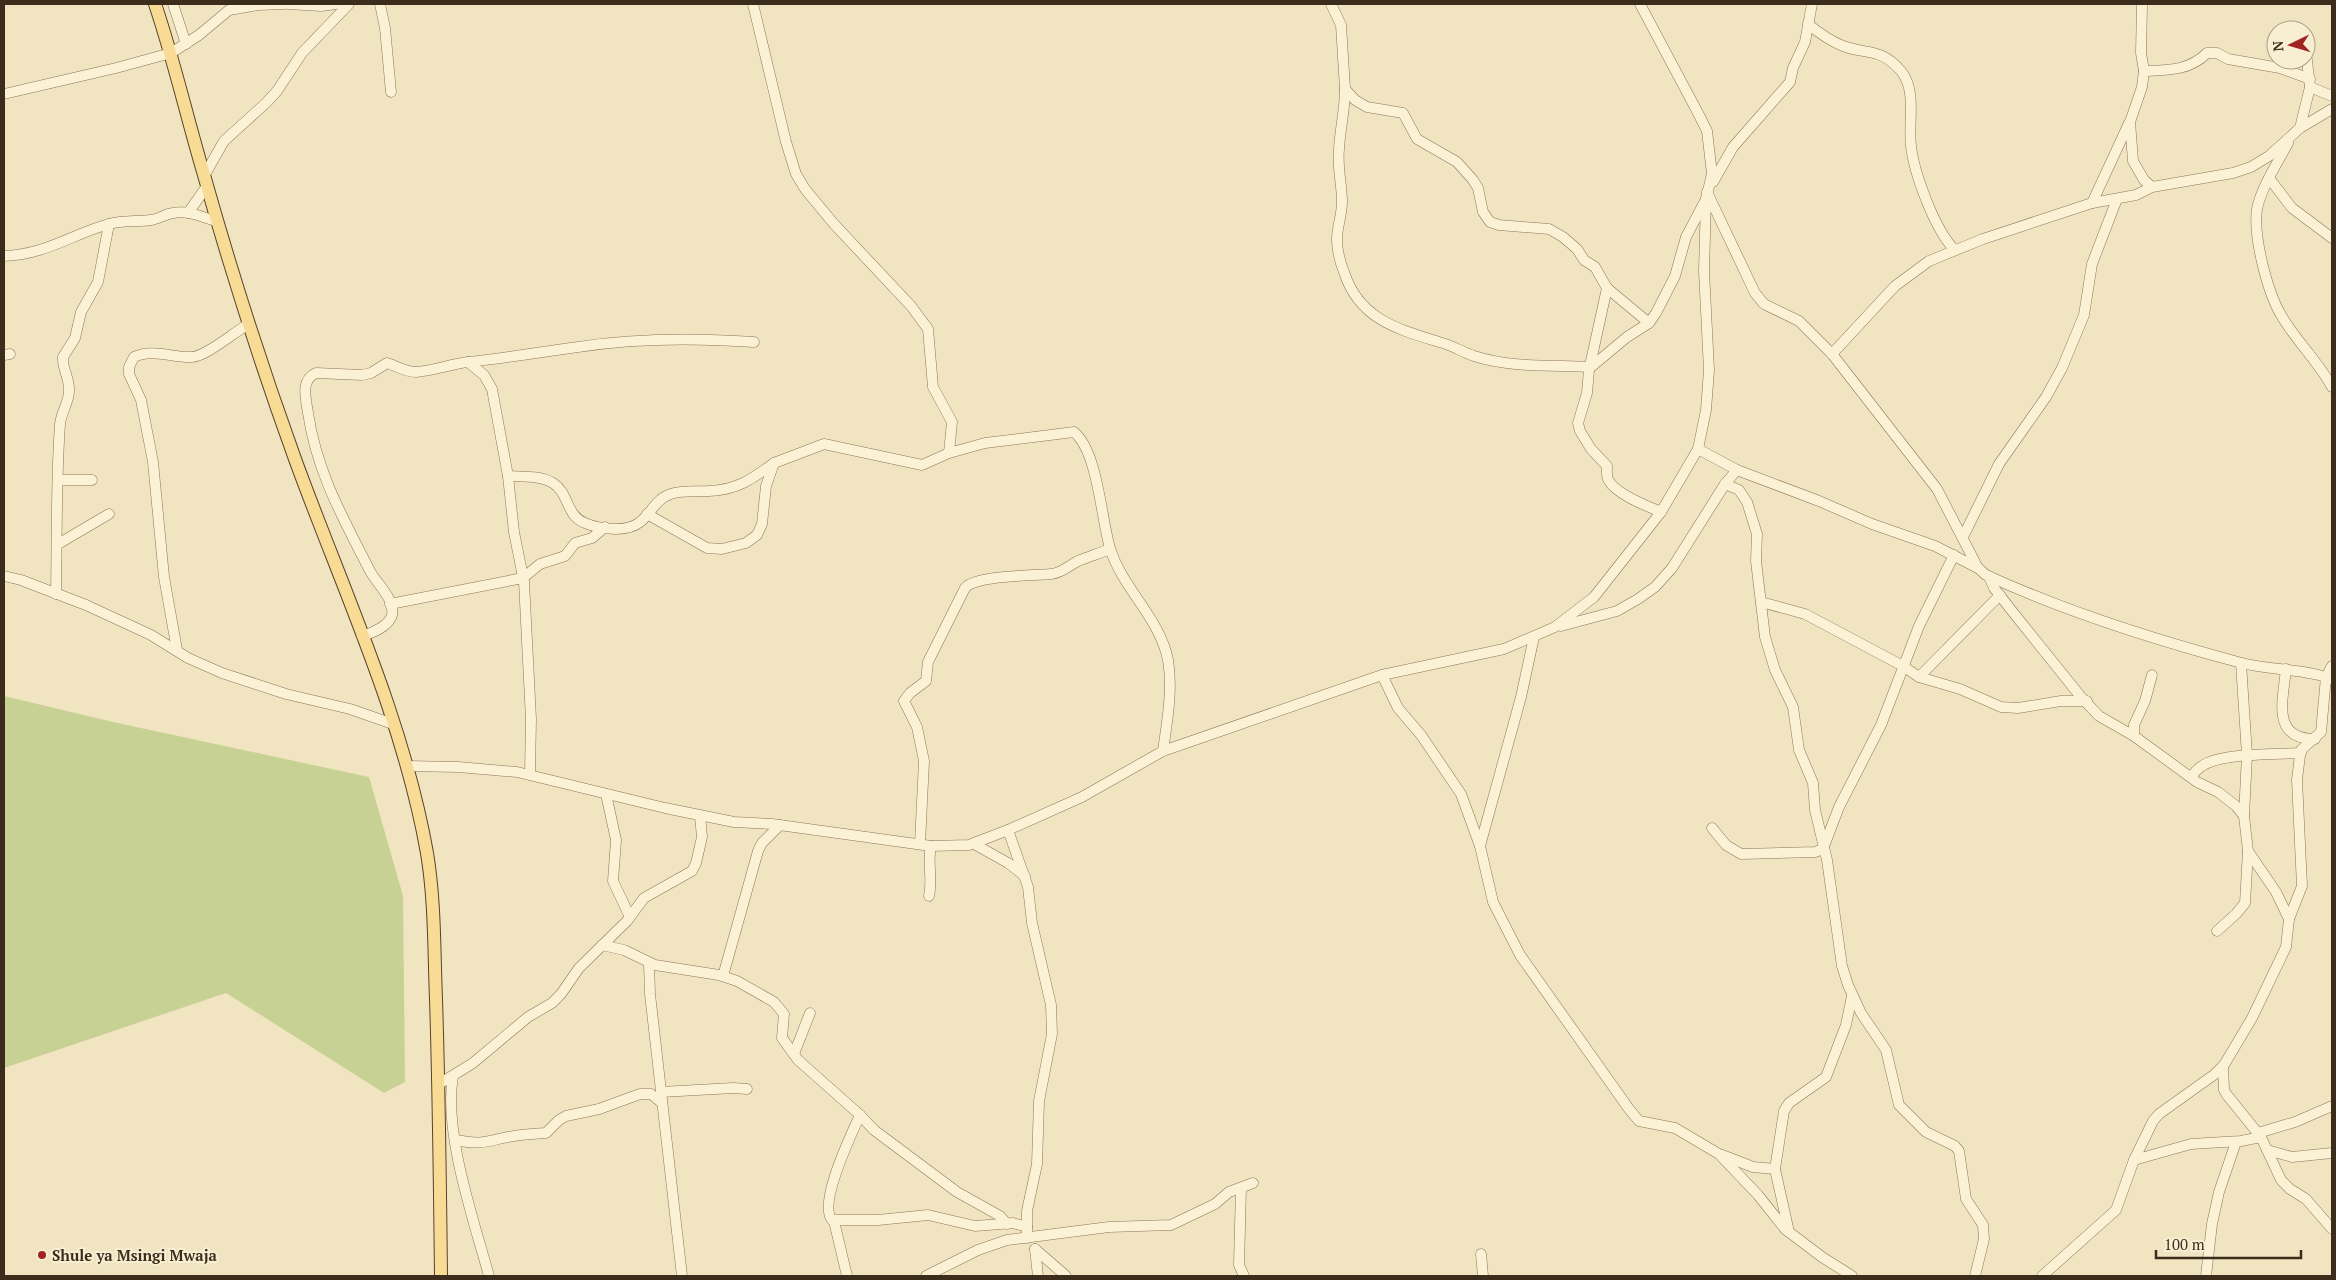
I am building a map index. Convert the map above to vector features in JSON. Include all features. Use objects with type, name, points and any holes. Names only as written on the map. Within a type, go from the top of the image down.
[{"type":"main road","points":[[155,4],[171,53],[205,181],[248,324],[295,459],[362,636],[407,766],[427,855],[433,920],[441,1276]]},
{"type":"street","points":[[172,4],[186,44]]},
{"type":"street","points":[[4,94],[171,53],[186,44],[230,10],[252,6],[284,4]]},
{"type":"street","points":[[288,4],[321,6],[336,4]]},
{"type":"street","points":[[188,213],[224,141],[277,91],[302,53],[349,4]]},
{"type":"street","points":[[380,4],[385,28],[391,92]]},
{"type":"street","points":[[753,4],[786,142],[801,181],[834,224],[911,306],[928,328],[933,387],[952,422],[949,453]]},
{"type":"street","points":[[1331,4],[1341,25],[1345,89],[1345,109],[1338,161],[1342,200],[1337,239],[1340,260],[1355,298],[1365,310],[1402,330],[1452,346],[1473,356],[1512,363],[1591,366],[1620,342],[1649,323],[1663,302],[1675,276],[1686,237],[1733,147],[1790,82],[1793,68],[1805,42],[1812,4]]},
{"type":"street","points":[[1555,627],[1594,597],[1661,512],[1698,449],[1706,410],[1709,370],[1704,271],[1708,193],[1712,174],[1707,131],[1640,4]]},
{"type":"street","points":[[2092,204],[2130,122],[2142,87],[2144,71],[2141,53],[2140,14],[2142,4]]},
{"type":"street","points":[[1808,24],[1824,37],[1845,47],[1872,51],[1888,59],[1906,77],[1910,96],[1910,144],[1915,168],[1927,200],[1948,244],[1955,250]]},
{"type":"street","points":[[2144,71],[2184,68],[2201,61],[2207,54],[2216,53],[2228,59],[2280,68],[2332,96]]},
{"type":"street","points":[[2300,128],[2310,83],[2308,70]]},
{"type":"street","points":[[1345,89],[1355,100],[1367,107],[1403,113],[1421,143],[1457,162],[1478,188],[1483,212],[1490,222],[1549,229],[1556,233],[1577,248],[1584,260],[1595,267],[1606,288],[1649,323]]},
{"type":"street","points":[[1832,354],[1895,286],[1929,261],[2049,216],[2092,204],[2136,195],[2152,187],[2233,173],[2251,168],[2291,138],[2300,128],[2332,109]]},
{"type":"street","points":[[2130,122],[2133,161],[2144,180],[2152,187]]},
{"type":"street","points":[[2291,138],[2269,178],[2257,208],[2258,239],[2273,297],[2281,315],[2332,386]]},
{"type":"street","points":[[2269,178],[2292,208],[2332,238]]},
{"type":"street","points":[[1708,193],[1751,284],[1764,304],[1799,320],[1832,354],[1937,489],[1978,568]]},
{"type":"street","points":[[1963,538],[1999,464],[2046,397],[2062,368],[2084,315],[2092,264],[2117,199]]},
{"type":"street","points":[[4,256],[24,255],[60,244],[109,224],[125,221],[150,221],[171,213],[188,213],[218,222]]},
{"type":"street","points":[[56,594],[58,544],[56,503],[59,480],[61,420],[69,393],[63,357],[75,338],[81,312],[98,282],[109,224]]},
{"type":"street","points":[[1606,288],[1587,393],[1579,416],[1580,431],[1591,449],[1607,466],[1607,478],[1612,485],[1640,503],[1661,512]]},
{"type":"street","points":[[177,650],[164,577],[153,462],[141,400],[131,381],[128,367],[134,357],[146,353],[199,356],[248,324]]},
{"type":"street","points":[[362,636],[378,629],[389,621],[392,612],[386,594],[372,575],[323,475],[313,443],[305,394],[306,382],[310,376],[316,373],[362,375],[371,373],[387,363],[405,371],[417,372],[468,362],[509,358],[580,346],[677,339],[754,342]]},
{"type":"street","points":[[468,362],[484,375],[492,389],[508,476],[514,532],[523,578],[527,615],[532,719],[530,775]]},
{"type":"street","points":[[508,476],[535,477],[554,484],[562,491],[574,518],[584,523],[615,529],[633,526],[640,522],[660,500],[671,494],[712,491],[746,483],[774,463],[824,444],[913,465],[922,465],[949,453],[984,443],[1070,432],[1076,434],[1095,472],[1110,549],[1130,589],[1156,628],[1167,657],[1170,675],[1170,695],[1163,751]]},
{"type":"street","points":[[1698,449],[1737,470],[1819,501],[1872,524],[1935,546],[1978,568],[1989,576],[2089,618],[2241,663],[2286,669],[2329,678]]},
{"type":"street","points":[[647,514],[707,548],[722,549],[746,543],[757,535],[762,524],[766,486],[774,463]]},
{"type":"street","points":[[407,766],[467,767],[517,772],[700,816],[734,822],[780,825],[931,846],[974,844],[1082,797],[1163,751],[1382,675],[1504,649],[1555,627],[1617,611],[1655,587],[1672,568],[1725,484],[1737,470]]},
{"type":"street","points":[[59,480],[92,480]]},
{"type":"street","points":[[1725,484],[1739,490],[1754,519],[1757,534],[1756,561],[1765,637],[1775,670],[1793,707],[1798,750],[1813,783],[1815,810],[1827,860],[1842,966],[1852,996],[1886,1050],[1899,1105],[1926,1132],[1955,1146],[1959,1151],[1966,1199],[1983,1225],[1984,1239],[1976,1276]]},
{"type":"street","points":[[58,544],[108,514]]},
{"type":"street","points":[[390,604],[523,578],[540,564],[565,556],[575,544],[592,538],[605,527]]},
{"type":"street","points":[[920,844],[924,762],[916,727],[904,701],[910,693],[926,681],[928,662],[964,588],[972,583],[993,579],[1058,572],[1078,561],[1110,549]]},
{"type":"street","points":[[1712,828],[1726,845],[1741,854],[1815,852],[1823,849],[1839,807],[1881,726],[1919,626],[1954,555]]},
{"type":"street","points":[[4,576],[21,580],[56,594],[151,635],[213,669],[286,694],[350,709],[393,724]]},
{"type":"street","points":[[1989,576],[2000,595],[2081,697],[2087,701],[2099,716],[2134,736],[2191,777],[2236,806],[2244,816]]},
{"type":"street","points":[[1919,677],[2000,595]]},
{"type":"street","points":[[1761,602],[1805,614],[1903,666],[1919,677],[1960,689],[2002,707],[2018,708],[2061,700],[2087,701]]},
{"type":"street","points":[[1480,846],[1521,697],[1534,637]]},
{"type":"street","points":[[2217,931],[2245,903],[2248,851],[2244,816],[2247,755],[2241,663]]},
{"type":"street","points":[[2191,777],[2209,762],[2247,755],[2300,753],[2315,739],[2323,727],[2332,666]]},
{"type":"street","points":[[2286,669],[2282,705],[2285,726],[2292,734],[2315,739]]},
{"type":"street","points":[[1382,675],[1398,708],[1426,742],[1461,794],[1480,846],[1493,902],[1520,955],[1629,1109],[1639,1121],[1675,1128],[1719,1154],[1753,1167],[1775,1169]]},
{"type":"street","points":[[2134,736],[2134,725],[2145,701],[2152,675]]},
{"type":"street","points":[[2042,1276],[2094,1228],[2113,1214],[2134,1160],[2153,1121],[2159,1114],[2222,1066],[2234,1052],[2249,1024],[2286,947],[2289,919],[2302,886],[2298,780],[2300,753]]},
{"type":"street","points":[[606,794],[616,840],[613,882],[629,915]]},
{"type":"street","points":[[438,1084],[473,1064],[528,1017],[552,1003],[561,994],[579,968],[627,921],[629,915],[644,898],[692,871],[696,863],[702,836],[700,816]]},
{"type":"street","points":[[723,976],[758,851],[762,843],[780,825]]},
{"type":"street","points":[[1008,830],[1024,876],[1032,923],[1052,1005],[1049,1052],[1039,1101],[1037,1164],[1027,1211],[1029,1234],[1036,1249],[1038,1276]]},
{"type":"street","points":[[974,844],[1008,863],[1024,876]]},
{"type":"street","points":[[929,896],[932,883],[929,857],[931,846]]},
{"type":"street","points":[[2248,851],[2276,892],[2289,919]]},
{"type":"street","points":[[602,945],[624,950],[649,963],[723,976],[747,986],[780,1007],[784,1014],[781,1035],[798,1060],[882,1137],[957,1192],[1000,1216],[1007,1224]]},
{"type":"street","points":[[649,963],[650,994],[682,1276]]},
{"type":"street","points":[[1789,1232],[1775,1169],[1786,1106],[1826,1077],[1846,1025],[1852,996]]},
{"type":"street","points":[[794,1054],[810,1013]]},
{"type":"street","points":[[2222,1066],[2224,1090],[2260,1135],[2281,1180],[2290,1189],[2306,1198],[2332,1229]]},
{"type":"street","points":[[453,1076],[450,1100],[456,1140],[464,1181],[489,1276]]},
{"type":"street","points":[[661,1092],[747,1089]]},
{"type":"street","points":[[456,1140],[484,1143],[514,1136],[546,1133],[556,1122],[566,1116],[599,1109],[640,1094],[651,1094],[662,1104]]},
{"type":"street","points":[[2134,1160],[2191,1144],[2236,1142],[2260,1135],[2332,1106]]},
{"type":"street","points":[[847,1276],[834,1221],[829,1213],[830,1195],[860,1115]]},
{"type":"street","points":[[2206,1276],[2212,1224],[2219,1192],[2236,1142]]},
{"type":"street","points":[[2267,1150],[2292,1157],[2332,1153]]},
{"type":"street","points":[[1719,1154],[1742,1177],[1789,1232],[1822,1257],[1852,1276]]},
{"type":"street","points":[[926,1276],[992,1244],[1029,1234],[1110,1227],[1171,1225],[1212,1206],[1229,1192],[1253,1183]]},
{"type":"street","points":[[1241,1188],[1240,1265],[1244,1276]]},
{"type":"street","points":[[834,1221],[878,1220],[921,1215],[976,1226],[1015,1223],[1029,1234]]},
{"type":"street","points":[[1036,1249],[1064,1276]]},
{"type":"street","points":[[1481,1254],[1483,1276]]},
{"type":"green space","points":[[4,696],[113,722],[369,777],[403,896],[405,1082],[384,1093],[226,993],[4,1068]]},
{"type":"place","name":"Shule ya Msingi Mwaja","points":[[42,1255]]}]
